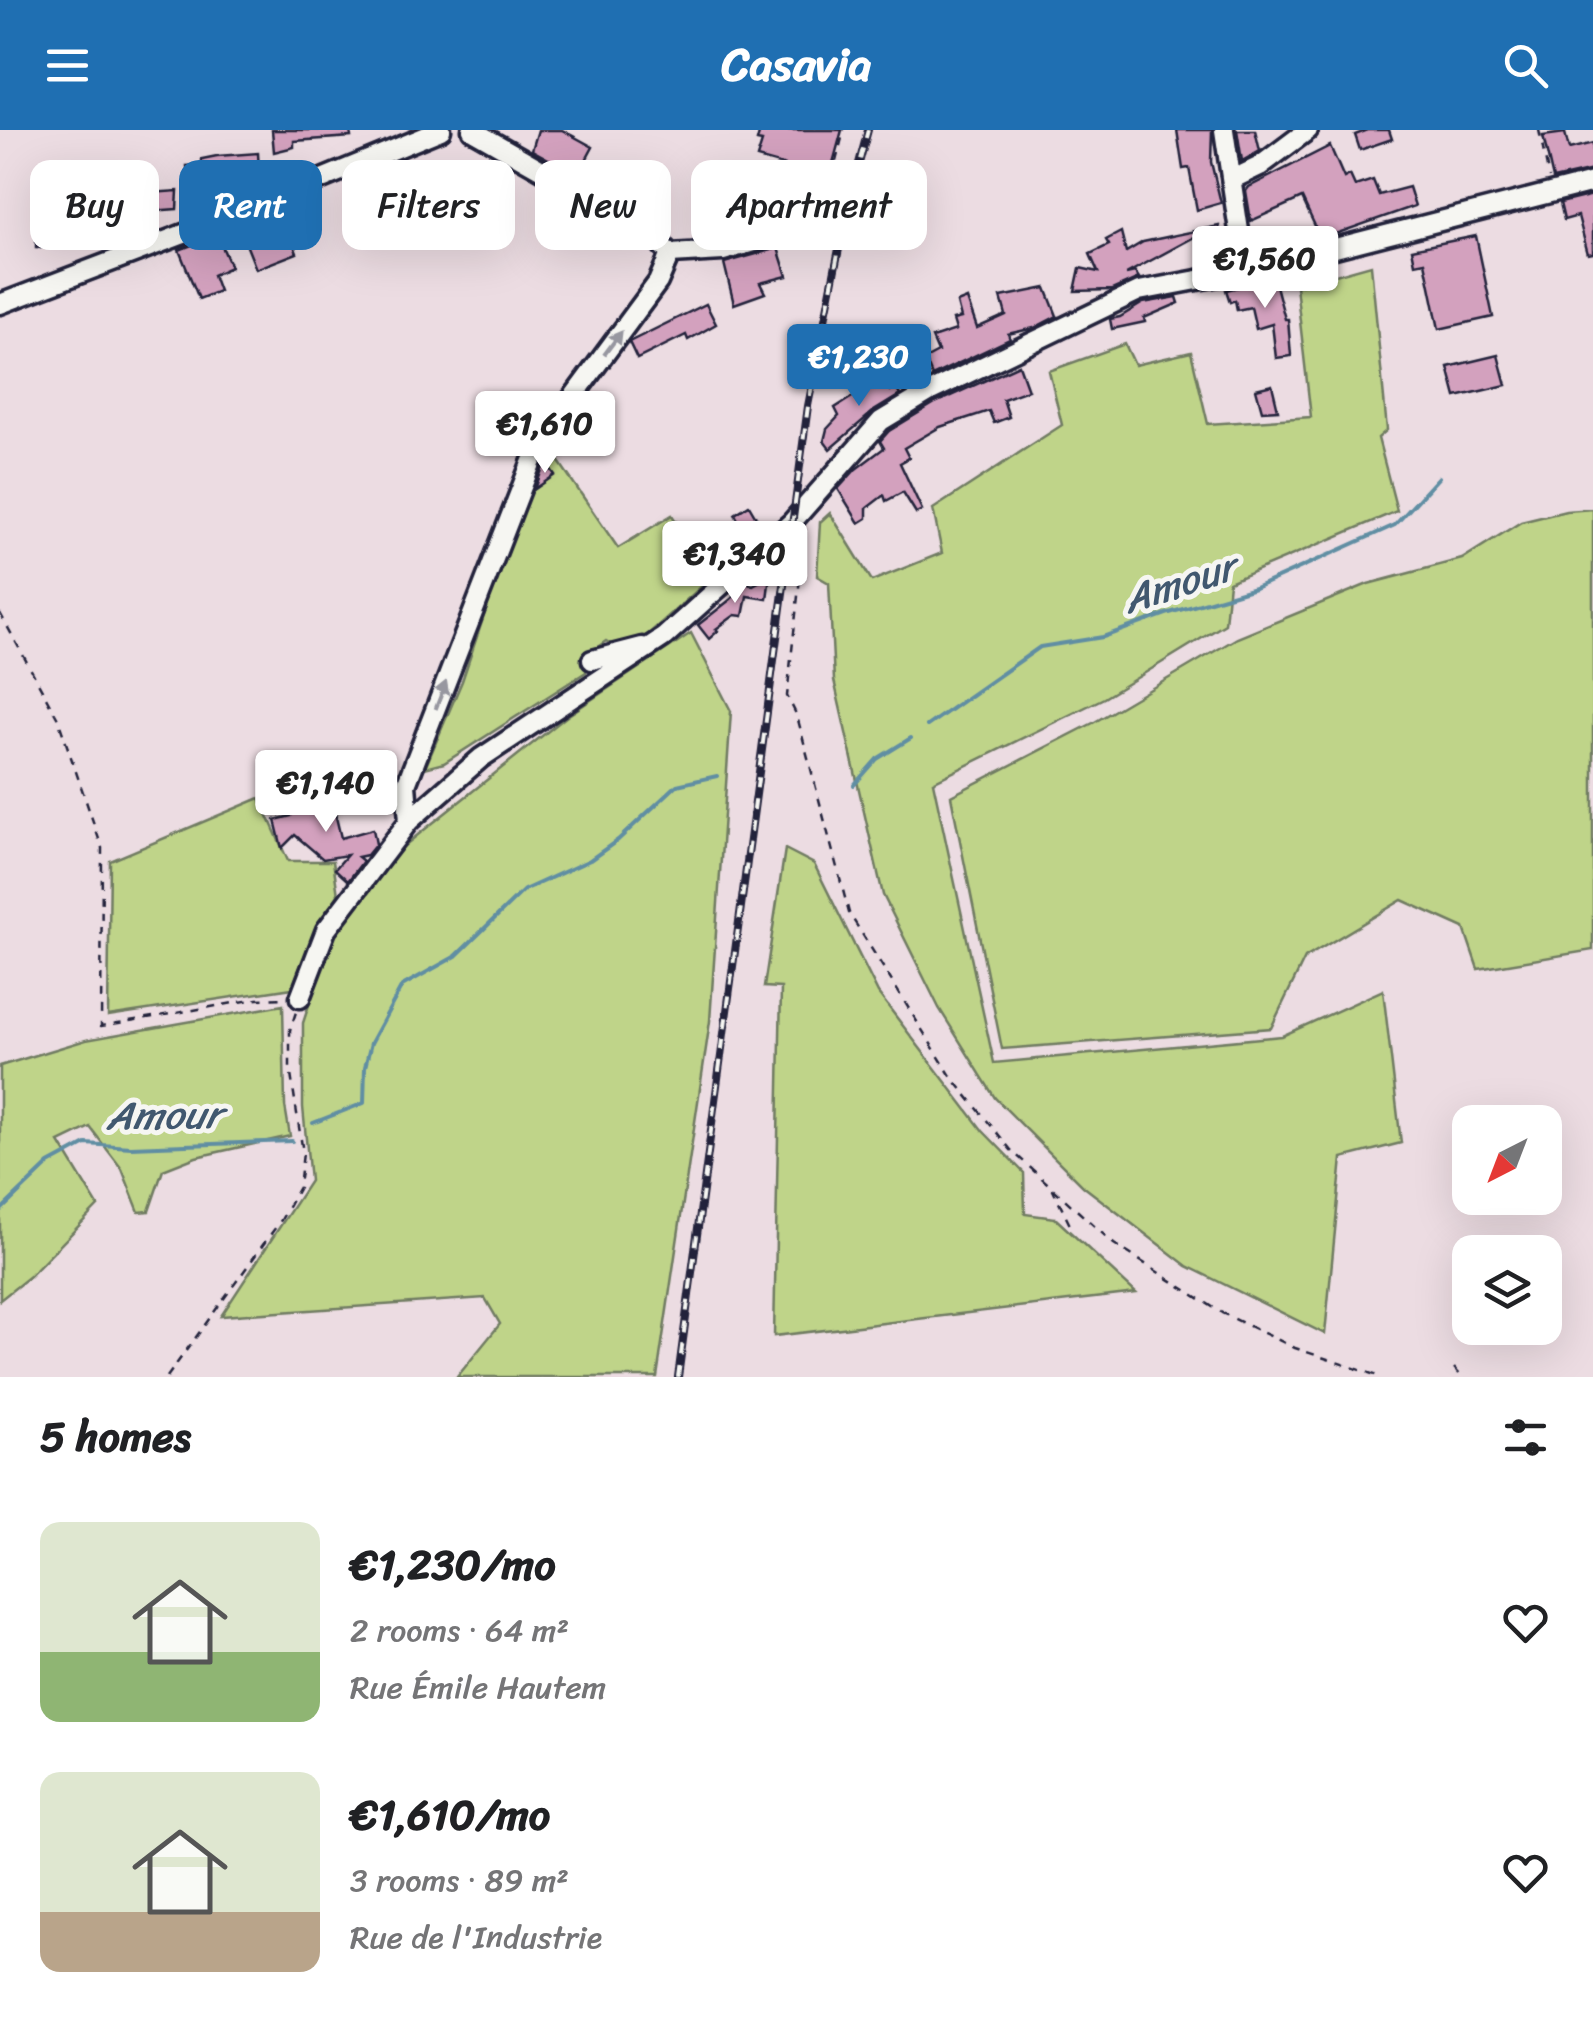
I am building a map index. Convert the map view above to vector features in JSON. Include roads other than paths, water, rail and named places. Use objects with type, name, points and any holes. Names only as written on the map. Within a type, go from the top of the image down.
[{"type":"street","points":[[0,304],[244,211],[441,130]]},
{"type":"street","points":[[472,130],[649,231],[670,254]]},
{"type":"street","points":[[1224,130],[1246,271]]},
{"type":"street","points":[[1233,179],[1260,166],[1308,130]]},
{"type":"street","points":[[300,998],[326,930],[409,821],[481,758],[652,646],[730,580],[804,510],[881,421],[929,392],[1139,291],[1246,271],[1593,182]]},
{"type":"street","points":[[670,254],[726,250]]},
{"type":"street","points":[[409,821],[406,785],[539,443],[658,282],[670,254]]},
{"type":"street","points":[[592,660],[652,646]]},
{"type":"waterway","name":"Amour","points":[[927,726],[1040,647],[1103,637],[1255,588],[1395,525],[1439,477]]},
{"type":"waterway","name":"Amour","points":[[854,785],[877,759],[911,738]]},
{"type":"waterway","name":"Amour","points":[[313,1123],[364,1103],[365,1067],[371,1043],[402,986],[456,956],[524,890],[590,860],[618,840],[677,785],[717,776]]},
{"type":"waterway","name":"Amour","points":[[0,1211],[49,1164],[86,1144],[131,1147],[292,1141]]},
{"type":"railway","points":[[678,1377],[808,406],[847,208],[868,130]]}]
